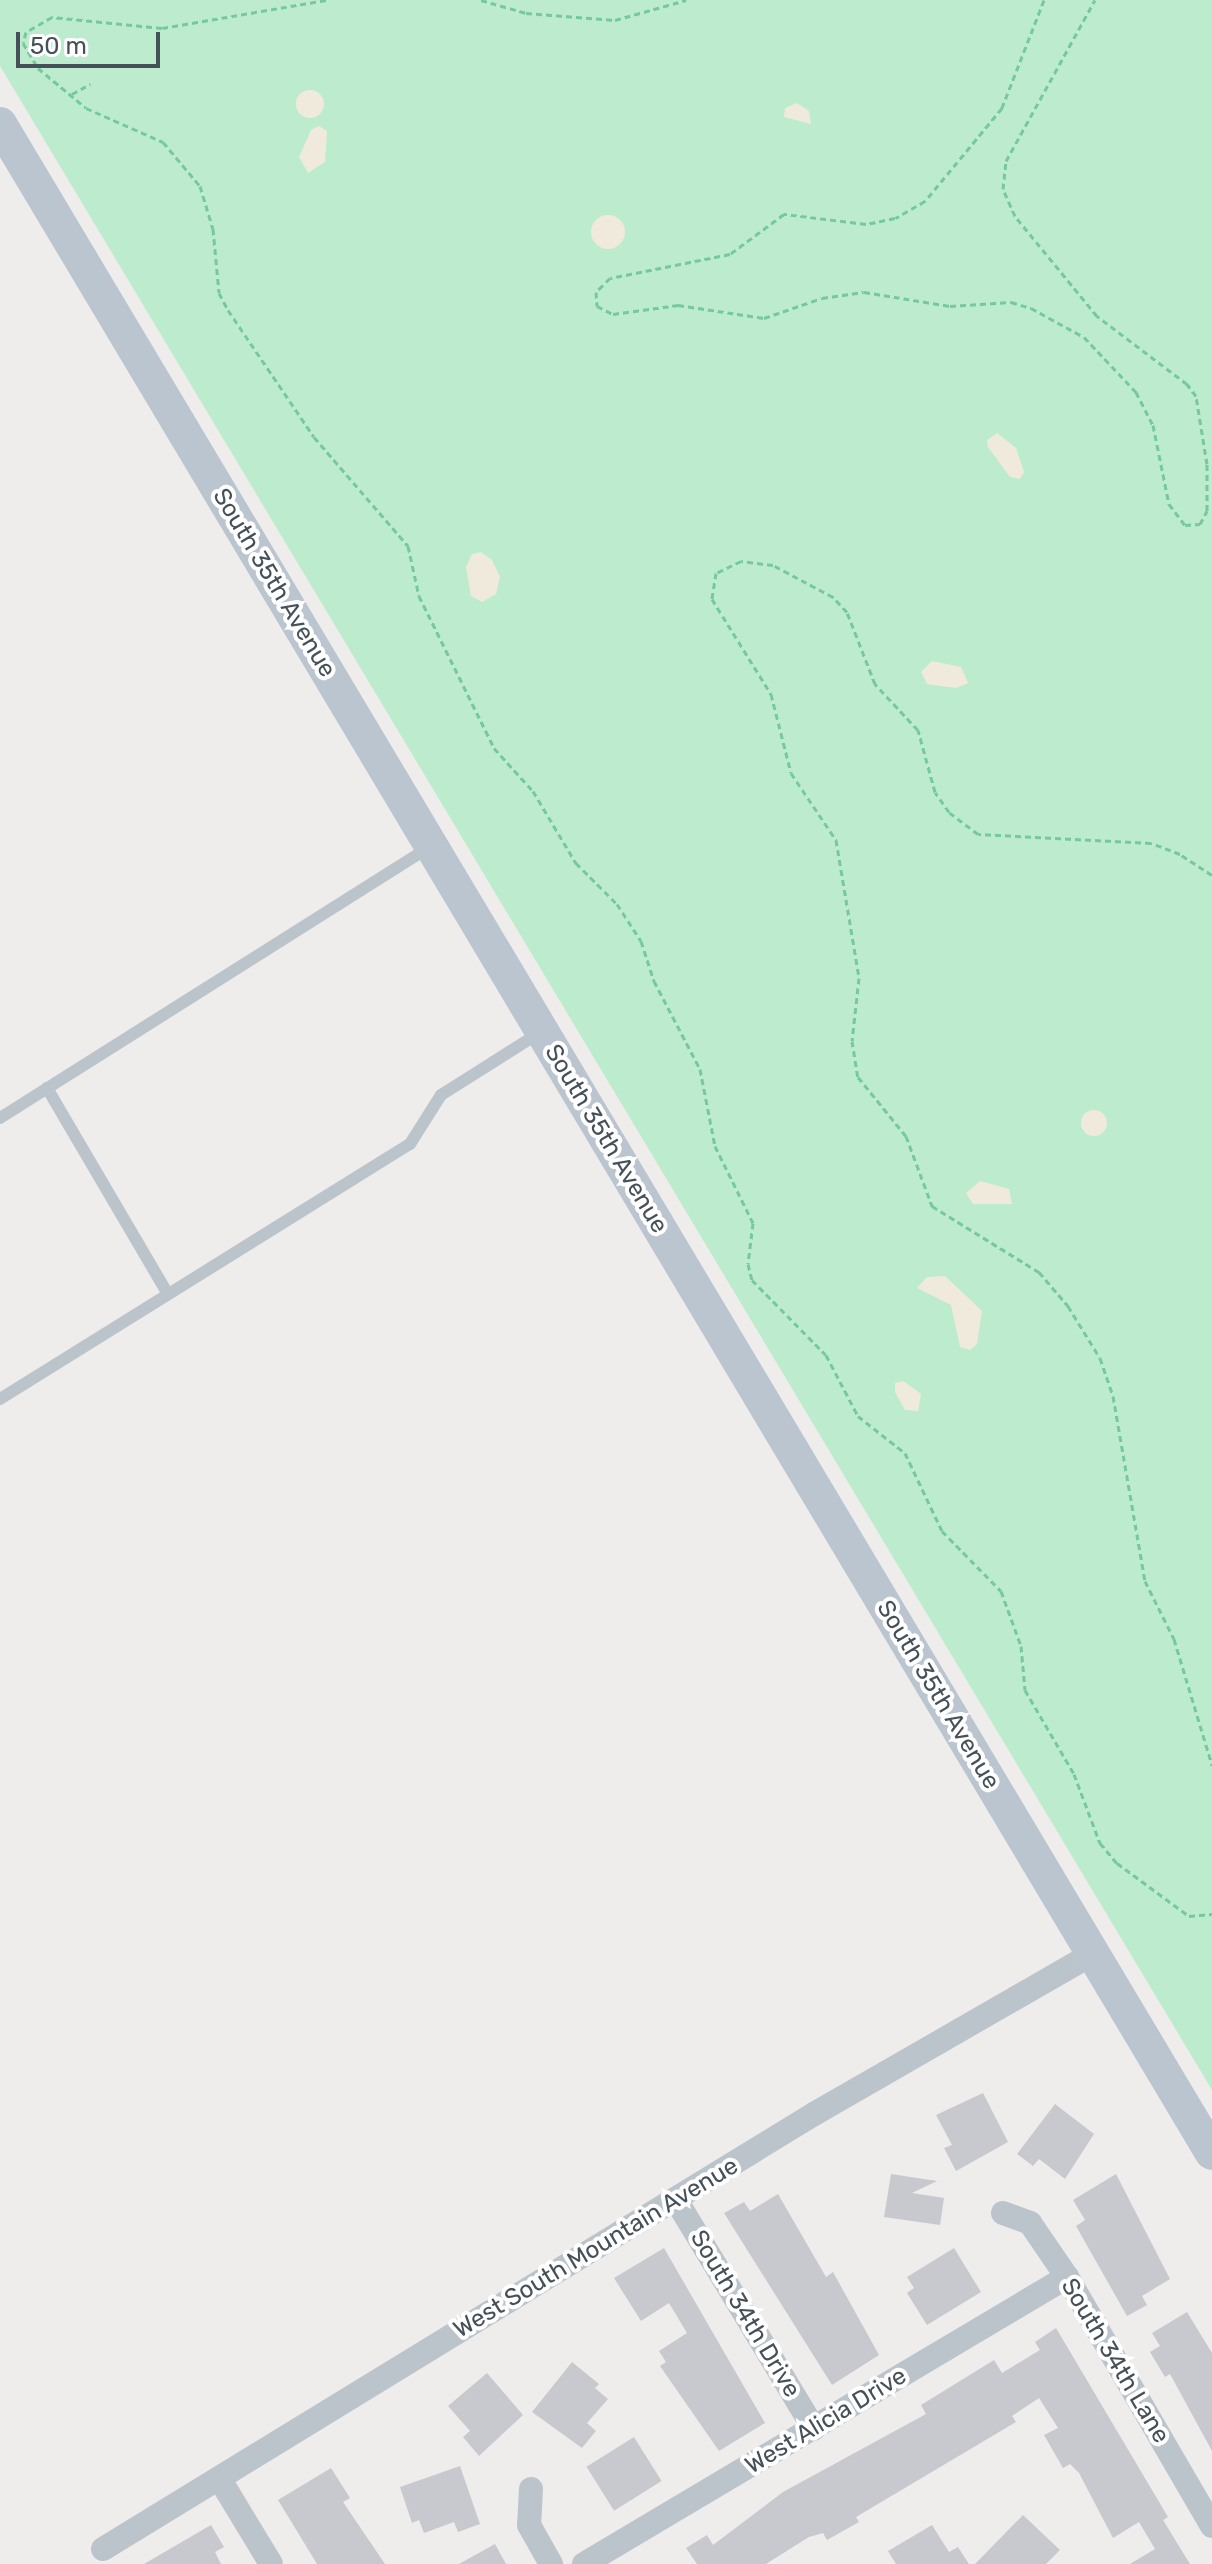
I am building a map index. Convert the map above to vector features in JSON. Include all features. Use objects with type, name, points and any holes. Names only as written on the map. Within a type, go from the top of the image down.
[{"type":"main road","name":"South 35th Avenue","points":[[0,124],[1212,2153]]},
{"type":"street","name":"West South Mountain Avenue","points":[[103,2549],[676,2200],[1092,1954]]},
{"type":"street","name":"South 34th Drive","points":[[676,2200],[814,2429]]},
{"type":"street","name":"South 34th Lane","points":[[1003,2213],[1030,2223],[1067,2277],[1212,2526]]},
{"type":"street","name":"West Alicia Drive","points":[[584,2564],[1067,2277]]},
{"type":"street","points":[[219,2478],[271,2564]]},
{"type":"street","points":[[531,2489],[529,2525],[551,2564]]},
{"type":"lane","points":[[0,1118],[431,846]]},
{"type":"lane","points":[[0,1399],[410,1144],[441,1095],[541,1032]]},
{"type":"lane","points":[[47,1088],[168,1294]]},
{"type":"path","points":[[326,0],[162,28],[52,17],[38,22],[26,32],[27,56],[102,120],[163,142],[200,186],[213,229],[219,293],[228,310],[331,459],[408,546],[419,596],[494,748],[533,791],[576,863],[617,904],[641,941],[654,981],[700,1069],[715,1146],[753,1223],[748,1264],[752,1280],[826,1355],[858,1416],[905,1453],[942,1531],[1001,1591],[1021,1646],[1025,1690],[1074,1774],[1100,1843],[1117,1863],[1189,1916],[1212,1914]]},
{"type":"path","points":[[481,0],[526,13],[615,20],[686,0]]},
{"type":"path","points":[[1044,0],[1002,108],[925,201],[895,218],[866,224],[784,214],[730,254],[610,278],[596,292],[597,306],[613,314],[678,305],[764,318],[822,298],[864,292],[950,306],[1011,302],[1031,308],[1084,337],[1136,392],[1153,425],[1169,504],[1185,525],[1200,524],[1207,511],[1207,464],[1196,396],[1097,316],[1015,216],[1003,189],[1006,161],[1095,0]]},
{"type":"path","points":[[72,94],[90,84]]},
{"type":"path","points":[[1212,875],[1180,854],[1151,843],[978,834],[949,812],[935,792],[918,730],[875,684],[847,612],[833,597],[773,565],[741,561],[716,573],[712,599],[771,694],[791,773],[836,840],[859,978],[852,1041],[858,1077],[906,1136],[932,1206],[1039,1272],[1068,1306],[1100,1358],[1113,1396],[1145,1581],[1174,1639],[1212,1765]]},
{"type":"green space","points":[[0,0],[1212,0],[1212,2090],[0,66]]},
{"type":"sand","points":[[310,90],[320,94],[324,104],[320,114],[310,118],[300,114],[296,104],[300,94]]},
{"type":"sand","points":[[797,103],[809,111],[811,124],[784,117],[785,108]]},
{"type":"sand","points":[[319,126],[327,131],[325,162],[308,173],[299,157],[311,130]]},
{"type":"sand","points":[[608,215],[620,220],[625,232],[620,244],[608,249],[596,244],[591,232],[596,220]]},
{"type":"sand","points":[[997,433],[1016,448],[1024,472],[1020,479],[1010,477],[988,447],[987,440]]},
{"type":"sand","points":[[481,552],[492,560],[500,577],[496,594],[482,602],[471,596],[466,567],[472,554]]},
{"type":"sand","points":[[932,661],[961,667],[968,683],[956,688],[927,684],[921,672]]},
{"type":"sand","points":[[1094,1110],[1103,1114],[1107,1123],[1103,1132],[1094,1136],[1085,1132],[1081,1123],[1085,1114]]},
{"type":"sand","points":[[980,1181],[1009,1189],[1012,1204],[973,1204],[966,1193]]},
{"type":"sand","points":[[945,1276],[982,1311],[977,1344],[970,1350],[960,1347],[951,1305],[917,1288],[927,1277]]},
{"type":"sand","points":[[903,1381],[921,1394],[918,1411],[905,1410],[895,1392],[895,1383]]},
{"type":"building","points":[[983,2093],[1008,2142],[956,2171],[944,2148],[952,2145],[936,2115]]},
{"type":"building","points":[[1055,2104],[1094,2134],[1065,2179],[1039,2159],[1033,2166],[1017,2154]]},
{"type":"building","points":[[891,2174],[937,2181],[912,2193],[944,2198],[940,2225],[884,2217]]},
{"type":"building","points":[[1116,2174],[1170,2279],[1142,2296],[1147,2305],[1127,2316],[1076,2226],[1085,2220],[1073,2200]]},
{"type":"building","points":[[778,2194],[826,2277],[833,2272],[879,2355],[832,2385],[724,2213],[744,2202],[750,2211]]},
{"type":"building","points":[[664,2248],[765,2423],[719,2451],[660,2366],[666,2362],[659,2351],[687,2333],[669,2303],[641,2321],[614,2278]]},
{"type":"building","points":[[954,2248],[981,2292],[927,2325],[907,2293],[914,2288],[907,2277]]},
{"type":"building","points":[[1187,2312],[1212,2353],[1212,2451],[1170,2374],[1165,2377],[1150,2352],[1160,2346],[1152,2333]]},
{"type":"building","points":[[1056,2328],[1168,2517],[1163,2520],[1190,2564],[1130,2564],[1155,2549],[1139,2522],[1113,2538],[1079,2473],[1070,2464],[1063,2468],[1044,2435],[1058,2428],[1039,2398],[1012,2416],[1016,2422],[856,2517],[859,2522],[827,2540],[823,2533],[809,2537],[766,2564],[697,2564],[686,2548],[707,2535],[713,2545],[783,2492],[926,2414],[921,2405],[994,2360],[1002,2373],[1040,2350],[1035,2342]]},
{"type":"building","points":[[572,2362],[599,2384],[595,2388],[608,2399],[587,2423],[596,2431],[582,2448],[532,2412]]},
{"type":"building","points":[[487,2373],[523,2415],[479,2456],[463,2437],[470,2431],[448,2406]]},
{"type":"building","points":[[634,2437],[662,2481],[614,2511],[587,2467]]},
{"type":"building","points":[[460,2466],[480,2524],[458,2532],[454,2522],[424,2533],[419,2520],[412,2523],[400,2487]]},
{"type":"building","points":[[331,2468],[350,2498],[343,2502],[385,2564],[317,2564],[278,2500]]},
{"type":"building","points":[[1023,2515],[1060,2550],[1046,2564],[975,2564]]},
{"type":"building","points":[[211,2525],[224,2547],[215,2552],[221,2564],[144,2564]]},
{"type":"building","points":[[932,2525],[949,2552],[958,2547],[969,2564],[896,2564],[888,2551]]},
{"type":"building","points":[[495,2544],[506,2564],[459,2564]]}]
